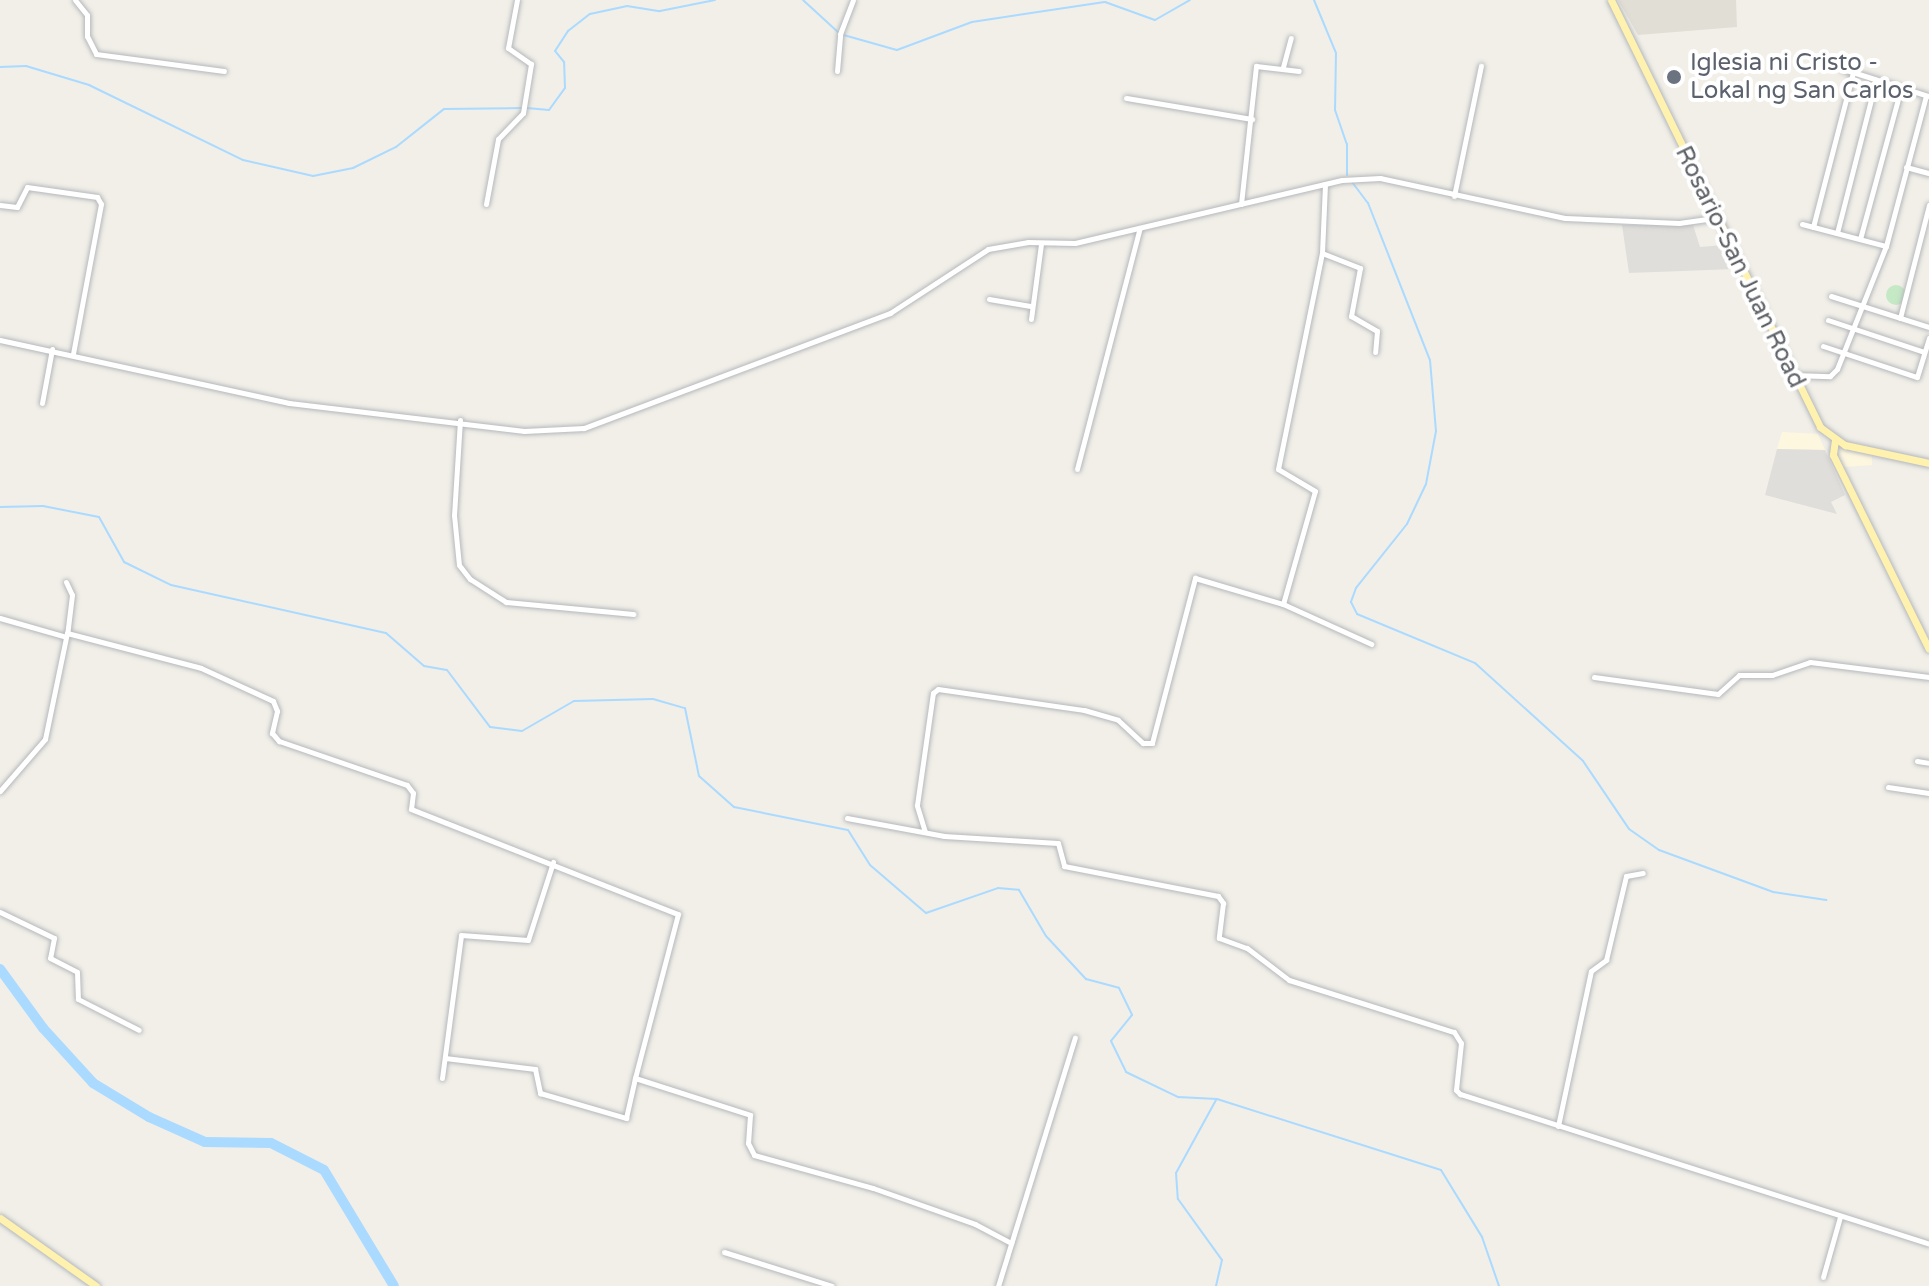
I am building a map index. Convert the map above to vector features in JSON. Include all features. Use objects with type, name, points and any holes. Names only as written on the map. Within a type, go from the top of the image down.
[{"type":"main road","name":"Rosario-San Juan Road","points":[[1611,0],[1792,375],[1820,427],[1835,440]]},
{"type":"main road","points":[[1929,463],[1835,440],[1833,455],[1929,649]]},
{"type":"main road","points":[[0,1218],[96,1286]]},
{"type":"street","points":[[75,0],[87,15],[87,36],[96,54],[224,71]]},
{"type":"street","points":[[486,204],[498,139],[523,113],[531,64],[508,48],[517,0]]},
{"type":"street","points":[[837,71],[840,34],[853,0]]},
{"type":"street","points":[[1283,67],[1291,38]]},
{"type":"street","points":[[1241,204],[1256,66],[1299,71]]},
{"type":"street","points":[[1454,196],[1481,66]]},
{"type":"street","points":[[1792,375],[1830,376],[1844,353],[1886,246],[1928,96],[1843,69]]},
{"type":"street","points":[[1813,227],[1853,72]]},
{"type":"street","points":[[1837,233],[1876,80]]},
{"type":"street","points":[[1860,239],[1901,88]]},
{"type":"street","points":[[1126,98],[1252,119]]},
{"type":"street","points":[[1906,167],[1929,173]]},
{"type":"street","points":[[0,340],[73,353],[289,403],[460,420],[524,431],[600,426],[890,313],[988,249],[1075,243],[1325,184],[1380,178],[1565,218],[1679,223],[1716,218]]},
{"type":"street","points":[[1283,604],[1315,491],[1311,484],[1280,473],[1279,464],[1322,253],[1325,184]]},
{"type":"street","points":[[0,205],[17,207],[27,187],[97,197],[101,204],[73,353]]},
{"type":"street","points":[[1900,318],[1929,205]]},
{"type":"street","points":[[1802,224],[1886,246]]},
{"type":"street","points":[[1077,469],[1140,228]]},
{"type":"street","points":[[1031,319],[1030,306],[1041,244]]},
{"type":"street","points":[[1322,253],[1360,268],[1351,316],[1377,331],[1375,352]]},
{"type":"street","points":[[1831,296],[1929,327]]},
{"type":"street","points":[[989,299],[1030,306]]},
{"type":"street","points":[[1828,320],[1924,352]]},
{"type":"street","points":[[1823,346],[1917,377],[1929,338]]},
{"type":"street","points":[[42,403],[52,349]]},
{"type":"street","points":[[460,420],[454,515],[459,565],[470,579],[506,602],[633,614]]},
{"type":"street","points":[[926,833],[917,805],[932,699],[938,689],[1084,710],[1118,720],[1143,743],[1152,743],[1195,578],[1283,604],[1371,644]]},
{"type":"street","points":[[0,791],[45,739],[72,595],[66,582]]},
{"type":"street","points":[[0,618],[201,668],[273,701],[272,733],[279,741],[407,785],[413,793],[411,809],[553,862],[678,914],[626,1118],[540,1093],[535,1069],[445,1058]]},
{"type":"street","points":[[1594,677],[1718,694],[1739,675],[1772,675],[1810,662],[1929,677]]},
{"type":"street","points":[[1917,761],[1929,763]]},
{"type":"street","points":[[1888,787],[1929,793]]},
{"type":"street","points":[[847,818],[926,833],[1058,843],[1064,866],[1218,896],[1223,903],[1219,938],[1247,948],[1289,980],[1454,1032],[1461,1043],[1456,1090],[1460,1094],[1929,1244]]},
{"type":"street","points":[[442,1078],[461,935],[528,940],[553,862]]},
{"type":"street","points":[[1558,1126],[1591,971],[1606,960],[1626,876],[1643,873]]},
{"type":"street","points":[[0,912],[54,938],[50,958],[77,972],[78,999],[139,1030]]},
{"type":"street","points":[[998,1286],[1075,1038]]},
{"type":"street","points":[[635,1078],[750,1115],[748,1143],[754,1155],[873,1188],[975,1224],[1011,1243]]},
{"type":"street","points":[[1823,1277],[1840,1217]]},
{"type":"street","points":[[724,1252],[832,1286]]},
{"type":"shaded area","points":[[1618,0],[1736,0],[1737,27],[1638,35]]},
{"type":"shaded area","points":[[1622,225],[1693,225],[1700,247],[1724,245],[1735,269],[1629,273]]},
{"type":"shaded area","points":[[1782,432],[1818,434],[1825,450],[1777,449]]},
{"type":"shaded area","points":[[1835,448],[1872,456],[1872,465],[1843,467]]},
{"type":"shaded area","points":[[1777,449],[1825,450],[1845,495],[1831,502],[1837,514],[1765,495]]},
{"type":"green space","points":[[1896,285],[1903,288],[1906,295],[1903,302],[1896,305],[1889,302],[1886,295],[1889,288]]},
{"type":"waterway","points":[[527,108],[549,110],[565,88],[564,62],[555,51],[568,31],[590,14],[627,6],[660,11],[715,0]]},
{"type":"waterway","points":[[803,0],[840,34],[897,50],[972,22],[1105,2],[1155,20],[1190,0]]},
{"type":"waterway","points":[[1314,0],[1336,53],[1335,110],[1347,144],[1347,175]]},
{"type":"waterway","points":[[0,67],[26,66],[89,85],[243,160],[313,176],[353,168],[396,147],[444,109],[521,108]]},
{"type":"waterway","points":[[1352,182],[1368,203],[1430,360],[1436,431],[1426,484],[1407,524],[1356,588],[1351,602],[1357,614],[1475,663],[1583,761],[1629,829],[1659,850],[1773,892],[1826,900]]},
{"type":"waterway","points":[[0,507],[43,506],[99,517],[124,562],[171,585],[386,633],[424,666],[447,670],[490,727],[522,731],[574,701],[653,699],[685,708],[699,776],[734,807],[848,830],[870,865],[926,913],[998,888],[1019,890],[1046,936],[1086,979],[1119,988],[1132,1015],[1111,1041],[1126,1072],[1178,1097],[1217,1099],[1441,1170],[1482,1237],[1499,1286]]},
{"type":"waterway","points":[[0,969],[43,1028],[93,1083],[149,1117],[205,1142],[271,1143],[324,1170],[394,1286]]},
{"type":"waterway","points":[[1216,1100],[1176,1173],[1178,1199],[1222,1260],[1216,1286]]},
{"type":"place","name":"Iglesia ni Cristo - Lokal ng San Carlos","points":[[1674,77]]}]
